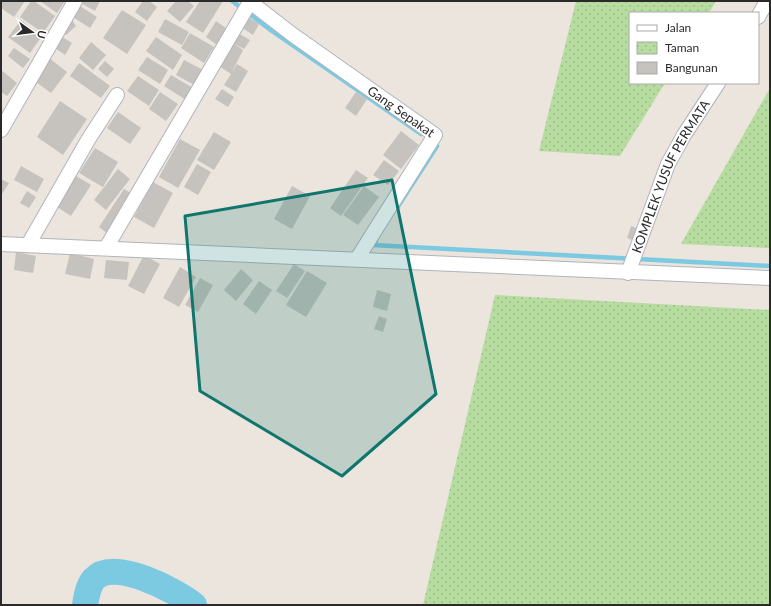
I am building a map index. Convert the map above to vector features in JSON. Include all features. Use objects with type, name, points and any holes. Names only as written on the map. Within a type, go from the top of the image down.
[{"type":"street","points":[[1,130],[75,1]]},
{"type":"street","points":[[759,14],[767,1]]},
{"type":"street","points":[[106,248],[249,3]]},
{"type":"street","name":"Gang Sepakat","points":[[249,3],[435,135],[357,260]]},
{"type":"street","name":"KOMPLEK YUSUF PERMATA","points":[[628,273],[668,164],[684,135],[717,84]]},
{"type":"street","points":[[28,245],[88,140],[117,95]]},
{"type":"street","points":[[1,244],[515,266],[628,273],[770,278]]},
{"type":"highlighted area","points":[[392,180],[436,394],[342,476],[200,391],[185,216]]},
{"type":"green space","points":[[576,1],[716,1],[710,12],[629,12],[629,84],[664,84],[620,156],[539,151]]},
{"type":"green space","points":[[770,88],[770,248],[681,244]]},
{"type":"green space","points":[[495,295],[770,310],[770,605],[423,605]]},
{"type":"building","points":[[1,1],[25,1],[14,17],[1,8]]},
{"type":"building","points":[[31,1],[34,1],[55,16],[43,33],[20,17]]},
{"type":"building","points":[[40,1],[65,1],[57,13]]},
{"type":"building","points":[[77,1],[100,1],[95,11]]},
{"type":"building","points":[[143,1],[149,1],[157,7],[147,21],[135,12]]},
{"type":"building","points":[[176,1],[188,1],[194,6],[180,22],[167,11]]},
{"type":"building","points":[[200,1],[223,1],[203,33],[186,22]]},
{"type":"building","points":[[75,3],[97,17],[90,28],[68,14]]},
{"type":"building","points":[[122,10],[146,25],[127,54],[103,38]]},
{"type":"building","points":[[245,15],[259,24],[253,35],[238,25]]},
{"type":"building","points":[[165,19],[189,32],[182,45],[158,32]]},
{"type":"building","points":[[21,20],[42,36],[30,53],[8,37]]},
{"type":"building","points":[[72,20],[76,26],[66,35],[61,30]]},
{"type":"building","points":[[216,21],[227,29],[217,45],[206,37]]},
{"type":"building","points":[[190,33],[214,47],[204,63],[181,48]]},
{"type":"building","points":[[238,33],[250,40],[244,49],[233,43]]},
{"type":"building","points":[[59,35],[72,43],[65,55],[52,46]]},
{"type":"building","points":[[156,37],[182,55],[173,70],[146,51]]},
{"type":"building","points":[[91,42],[106,55],[93,70],[79,58]]},
{"type":"building","points":[[233,43],[243,50],[232,72],[237,64],[248,71],[236,92],[224,85],[231,74],[219,66]]},
{"type":"building","points":[[14,48],[30,59],[23,68],[8,56]]},
{"type":"building","points":[[48,57],[67,72],[51,93],[32,79]]},
{"type":"building","points":[[147,57],[168,70],[160,84],[138,70]]},
{"type":"building","points":[[184,60],[207,72],[198,87],[176,75]]},
{"type":"building","points":[[105,61],[114,69],[107,77],[98,69]]},
{"type":"building","points":[[79,63],[110,86],[101,98],[70,76]]},
{"type":"building","points":[[1,70],[17,83],[7,96],[1,92]]},
{"type":"building","points":[[171,75],[193,88],[186,100],[164,86]]},
{"type":"building","points":[[138,76],[159,90],[149,106],[127,91]]},
{"type":"building","points":[[222,89],[234,97],[228,107],[215,99]]},
{"type":"building","points":[[160,92],[178,104],[166,121],[149,109]]},
{"type":"building","points":[[356,92],[367,99],[356,116],[345,108]]},
{"type":"building","points":[[60,101],[87,119],[63,155],[37,137]]},
{"type":"building","points":[[118,112],[141,128],[130,144],[107,128]]},
{"type":"building","points":[[401,131],[419,145],[401,169],[383,155]]},
{"type":"building","points":[[214,132],[231,142],[214,170],[197,160]]},
{"type":"building","points":[[180,139],[200,150],[178,188],[159,177]]},
{"type":"building","points":[[95,148],[118,162],[103,187],[79,173]]},
{"type":"building","points":[[384,160],[399,171],[388,185],[373,175]]},
{"type":"building","points":[[197,164],[211,172],[198,195],[184,187]]},
{"type":"building","points":[[21,166],[44,179],[37,192],[14,180]]},
{"type":"building","points":[[118,169],[130,179],[106,210],[94,200]]},
{"type":"building","points":[[356,170],[368,178],[341,216],[330,208]]},
{"type":"building","points":[[73,174],[91,185],[71,216],[54,205]]},
{"type":"building","points":[[1,179],[9,183],[2,194],[1,194]]},
{"type":"building","points":[[153,182],[173,193],[154,228],[134,217]]},
{"type":"building","points":[[292,186],[310,196],[292,229],[274,219]]},
{"type":"building","points":[[364,186],[379,197],[358,225],[343,215]]},
{"type":"building","points":[[124,189],[134,195],[111,236],[99,227]]},
{"type":"building","points":[[27,191],[36,197],[29,208],[20,203]]},
{"type":"building","points":[[631,226],[641,230],[637,242],[627,238]]},
{"type":"building","points":[[16,252],[36,256],[33,273],[14,270]]},
{"type":"building","points":[[70,253],[94,259],[90,279],[65,274]]},
{"type":"building","points":[[144,255],[160,264],[144,294],[128,286]]},
{"type":"building","points":[[106,260],[129,262],[127,280],[104,278]]},
{"type":"building","points":[[294,264],[305,271],[287,298],[276,291]]},
{"type":"building","points":[[180,267],[196,277],[179,307],[163,298]]},
{"type":"building","points":[[241,269],[253,280],[236,301],[224,290]]},
{"type":"building","points":[[307,271],[327,283],[306,317],[286,305]]},
{"type":"building","points":[[200,278],[213,285],[198,312],[185,305]]},
{"type":"building","points":[[259,281],[272,290],[256,314],[243,304]]},
{"type":"building","points":[[377,290],[391,294],[387,311],[373,307]]},
{"type":"building","points":[[379,316],[387,319],[383,332],[374,329]]},
{"type":"waterway","points":[[232,1],[272,31],[421,134]]},
{"type":"waterway","points":[[397,208],[437,146]]},
{"type":"waterway","points":[[376,241],[373,245],[770,266]]},
{"type":"waterway","points":[[85,605],[92,581],[103,573],[116,572],[145,578],[174,592],[194,605]]}]
